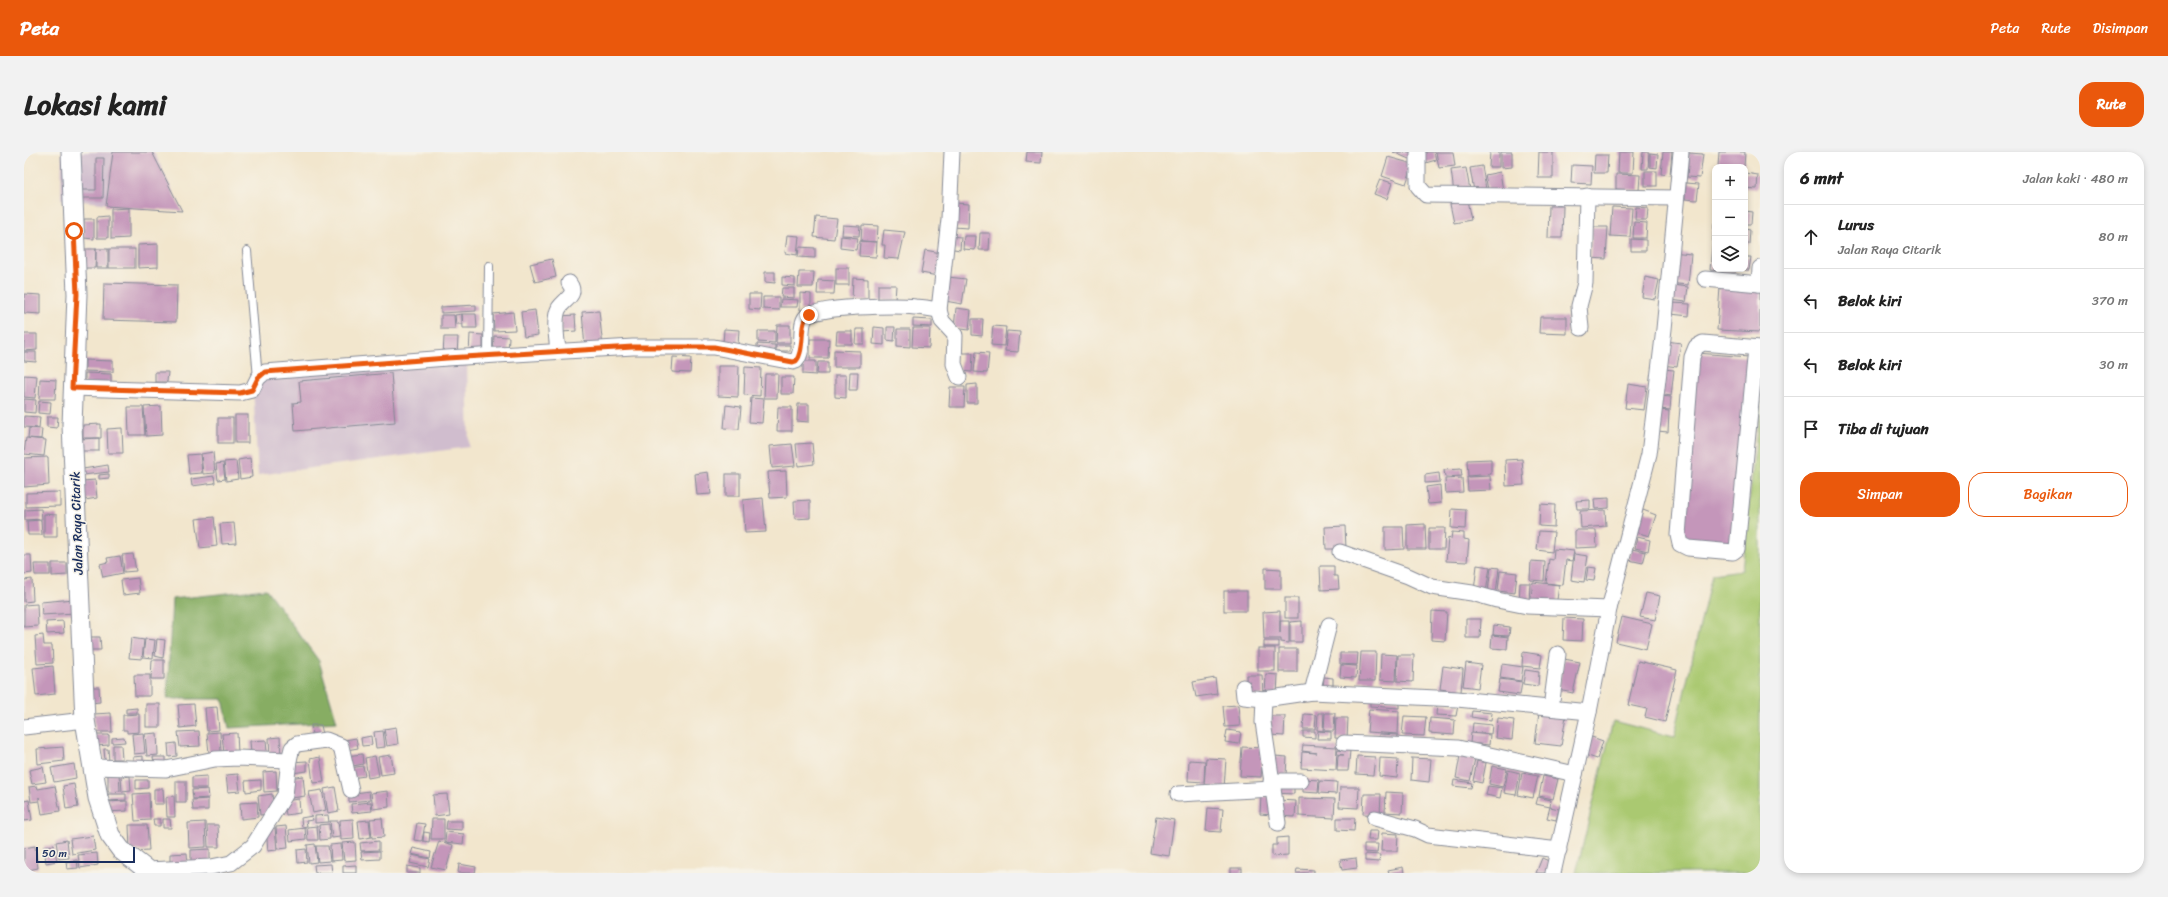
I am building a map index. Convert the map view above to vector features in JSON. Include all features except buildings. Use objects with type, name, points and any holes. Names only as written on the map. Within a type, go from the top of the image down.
[{"type":"street","name":"Jalan Raya Citarik","points":[[71,152],[77,294],[72,388],[85,720],[98,798],[110,835],[121,850],[149,872]]},
{"type":"street","points":[[952,152],[949,219],[939,310],[942,321],[954,335],[954,364],[959,377]]},
{"type":"street","points":[[1553,873],[1589,712],[1609,609],[1649,454],[1664,329],[1681,152]]},
{"type":"street","points":[[1418,153],[1418,186],[1426,195],[1676,198]]},
{"type":"street","points":[[1581,328],[1579,306],[1585,283],[1587,196]]},
{"type":"street","points":[[1705,279],[1759,284],[1760,268]]},
{"type":"street","points":[[558,352],[556,315],[559,308],[573,293],[573,288],[569,283]]},
{"type":"street","points":[[72,388],[240,393],[252,390],[258,378],[265,372],[273,371],[447,358],[488,357],[633,347],[714,347],[793,362],[796,361],[800,354],[804,321],[809,315],[831,310],[856,308],[916,307],[939,310]]},
{"type":"street","points":[[1703,343],[1758,348],[1737,549],[1733,552],[1688,548],[1682,546],[1678,538],[1692,357],[1696,347],[1703,343]]},
{"type":"street","points":[[1340,552],[1408,576],[1432,587],[1472,593],[1527,606],[1609,609]]},
{"type":"street","points":[[1312,692],[1329,625]]},
{"type":"street","points":[[1551,708],[1558,654]]},
{"type":"street","points":[[1243,687],[1244,697],[1264,699],[1312,692],[1457,699],[1589,712]]},
{"type":"street","points":[[1264,699],[1263,722],[1278,823]]},
{"type":"street","points":[[24,727],[85,720]]},
{"type":"street","points":[[149,872],[210,867],[231,863],[253,846],[285,795],[289,760],[292,748],[297,744],[326,740],[341,746],[351,790]]},
{"type":"street","points":[[1344,743],[1458,748],[1575,774]]},
{"type":"street","points":[[94,767],[166,769],[215,760],[238,758],[289,760]]},
{"type":"street","points":[[1178,794],[1301,781]]},
{"type":"street","points":[[1375,818],[1415,829],[1428,835],[1559,850]]},
{"type":"lane","points":[[247,251],[258,378]]},
{"type":"lane","points":[[488,357],[489,266]]},
{"type":"shaded area","points":[[62,152],[154,152],[182,211],[61,199]]},
{"type":"shaded area","points":[[467,362],[469,447],[258,475],[253,388],[272,375]]},
{"type":"green space","points":[[1760,400],[1760,873],[1576,873],[1613,721],[1674,737],[1712,574],[1742,570]]},
{"type":"green space","points":[[266,589],[319,661],[337,722],[229,728],[223,699],[167,699],[172,599]]},
{"type":"route","points":[[74,231],[77,294],[72,388],[240,393],[249,392],[252,390],[258,378],[265,372],[447,358],[488,357],[633,347],[714,347],[781,361],[793,362],[798,359],[800,354],[804,321],[809,315]]}]
